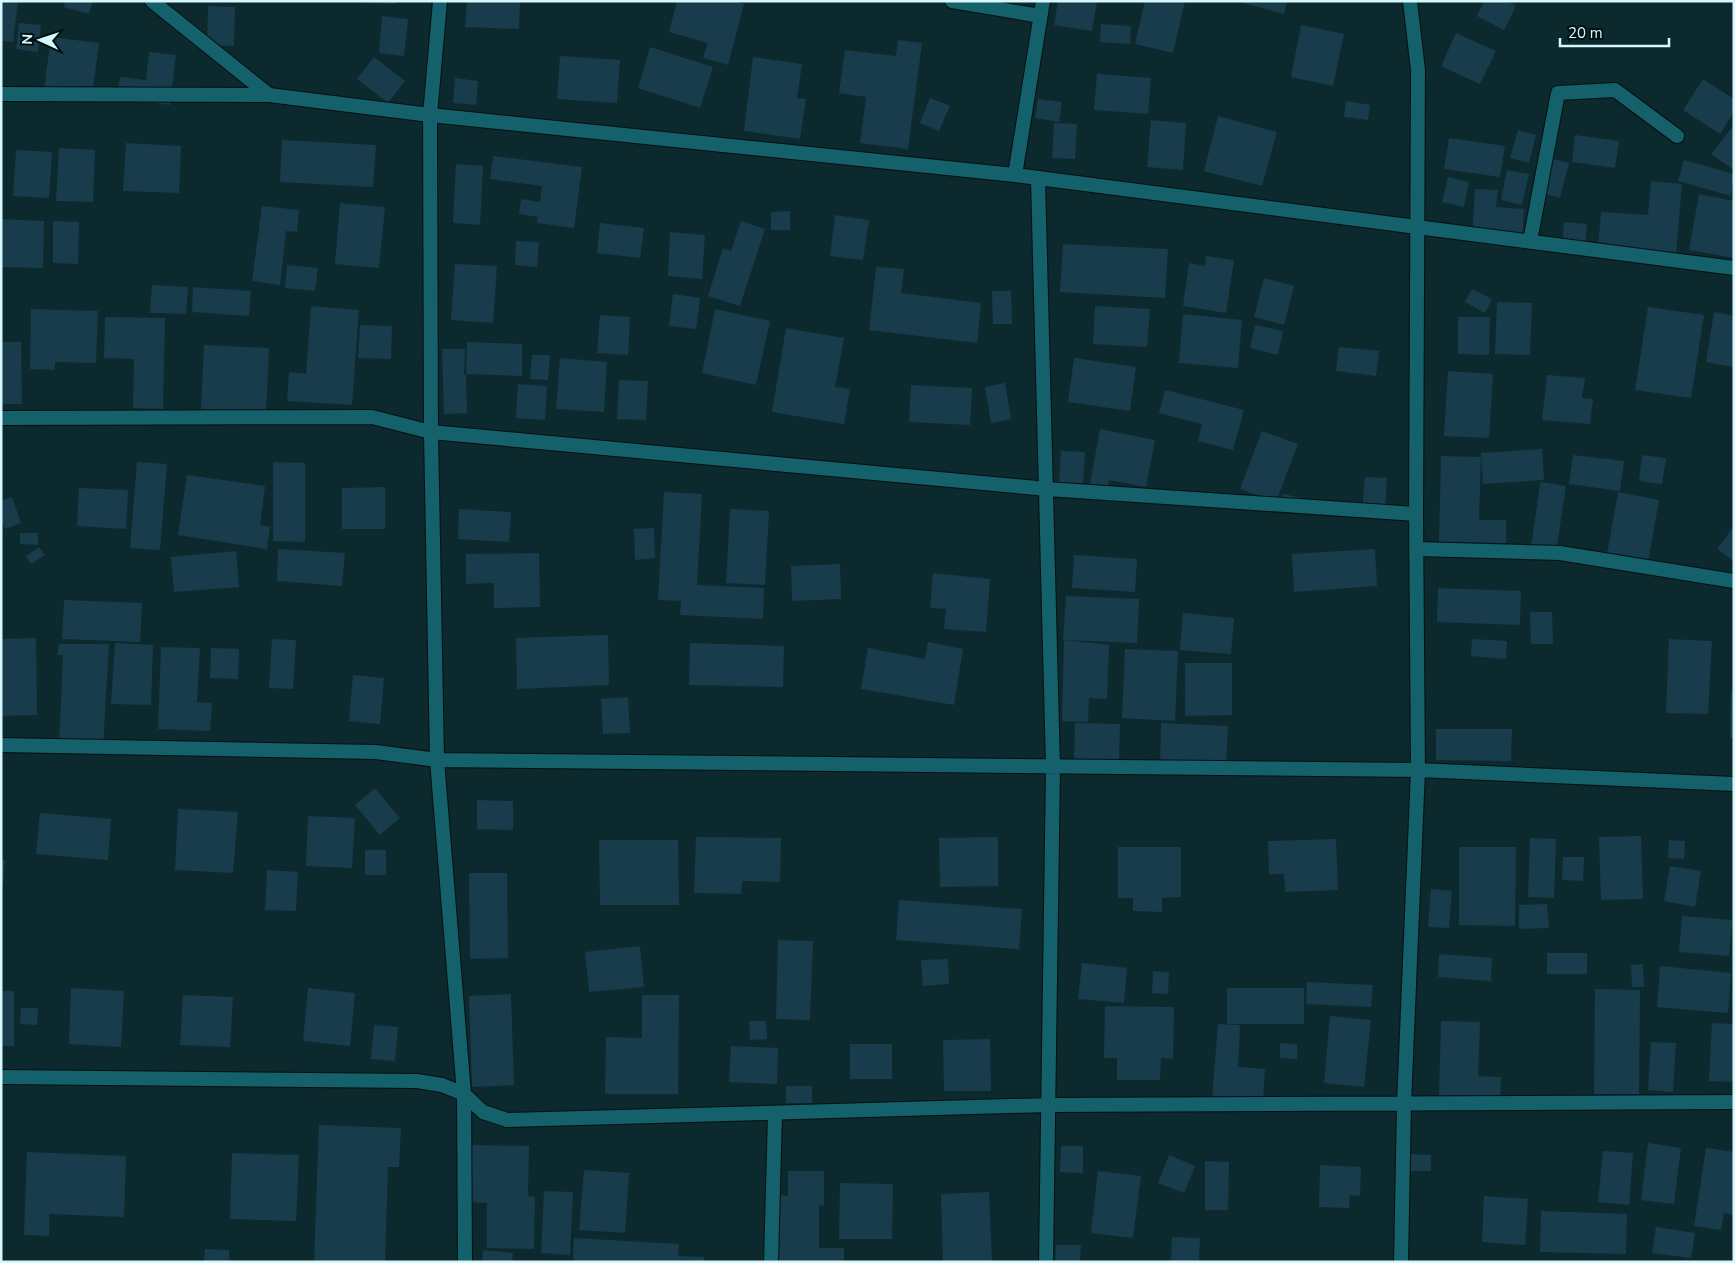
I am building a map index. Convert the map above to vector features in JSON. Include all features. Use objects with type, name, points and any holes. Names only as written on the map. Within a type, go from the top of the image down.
[{"type":"street","points":[[152,1],[269,96]]},
{"type":"street","points":[[440,1],[430,116],[431,432],[437,760],[464,1094],[465,1262]]},
{"type":"street","points":[[952,1],[1040,16]]},
{"type":"street","points":[[1015,175],[1042,1]]},
{"type":"street","points":[[1401,1262],[1404,1104],[1418,770],[1416,514],[1418,70],[1410,1]]},
{"type":"street","points":[[1530,241],[1558,93],[1615,90],[1676,136]]},
{"type":"street","points":[[1,94],[269,96],[430,116],[1015,175],[1734,268]]},
{"type":"street","points":[[1038,179],[1047,489],[1052,767],[1046,1262]]},
{"type":"street","points":[[1,418],[372,417],[431,432],[1047,489],[1416,514]]},
{"type":"street","points":[[1416,549],[1560,553],[1734,580]]},
{"type":"street","points":[[1,745],[376,752],[437,760],[1418,770],[1734,784]]},
{"type":"street","points":[[1,1077],[417,1081],[442,1085],[464,1094],[484,1112],[507,1120],[1049,1105],[1734,1102]]},
{"type":"street","points":[[771,1262],[775,1113]]},
{"type":"building","points":[[1,1],[18,1],[13,42],[1,41]]},
{"type":"building","points":[[65,1],[93,1],[89,14],[64,7]]},
{"type":"building","points":[[364,1],[396,1],[396,4],[364,3]]},
{"type":"building","points":[[467,1],[520,1],[519,29],[465,27]]},
{"type":"building","points":[[677,1],[734,1],[744,4],[728,65],[703,58],[708,43],[669,32]]},
{"type":"building","points":[[1058,1],[1097,1],[1092,31],[1054,25]]},
{"type":"building","points":[[1145,1],[1185,1],[1173,53],[1135,44]]},
{"type":"building","points":[[1236,1],[1287,1],[1284,14]]},
{"type":"building","points":[[1484,1],[1507,1],[1516,6],[1504,30],[1477,16]]},
{"type":"building","points":[[208,6],[235,7],[234,46],[207,45]]},
{"type":"building","points":[[382,16],[408,19],[404,56],[379,53]]},
{"type":"building","points":[[19,23],[41,25],[38,52],[16,49]]},
{"type":"building","points":[[1101,24],[1131,26],[1130,44],[1100,42]]},
{"type":"building","points":[[1301,25],[1344,34],[1333,86],[1291,77]]},
{"type":"building","points":[[1456,33],[1496,51],[1480,84],[1441,66]]},
{"type":"building","points":[[51,37],[99,43],[92,96],[44,90]]},
{"type":"building","points":[[898,40],[922,43],[908,149],[860,143],[866,97],[839,93],[845,50],[896,56]]},
{"type":"building","points":[[650,47],[713,67],[700,108],[638,88]]},
{"type":"building","points":[[149,52],[176,55],[170,105],[117,98],[120,77],[146,80]]},
{"type":"building","points":[[560,56],[620,60],[617,103],[557,99]]},
{"type":"building","points":[[374,57],[405,81],[388,103],[357,79]]},
{"type":"building","points":[[753,57],[802,64],[797,98],[806,99],[800,139],[744,131]]},
{"type":"building","points":[[1097,74],[1151,78],[1148,114],[1094,110]]},
{"type":"building","points":[[455,78],[478,81],[476,105],[453,103]]},
{"type":"building","points":[[1703,79],[1734,99],[1734,112],[1720,134],[1683,110]]},
{"type":"building","points":[[930,98],[950,106],[939,131],[920,123]]},
{"type":"building","points":[[1038,99],[1062,102],[1059,122],[1035,118]]},
{"type":"building","points":[[1346,101],[1370,105],[1368,120],[1344,117]]},
{"type":"building","points":[[1218,116],[1277,132],[1262,186],[1204,171]]},
{"type":"building","points":[[1151,120],[1186,123],[1183,170],[1147,167]]},
{"type":"building","points":[[1054,123],[1077,124],[1075,159],[1052,158]]},
{"type":"building","points":[[1734,125],[1734,166],[1732,169],[1711,154]]},
{"type":"building","points":[[1518,130],[1536,135],[1529,163],[1510,158]]},
{"type":"building","points":[[1575,135],[1619,141],[1615,168],[1572,162]]},
{"type":"building","points":[[1449,138],[1505,146],[1500,177],[1444,169]]},
{"type":"building","points":[[282,140],[376,145],[373,187],[280,182]]},
{"type":"building","points":[[126,143],[181,146],[179,193],[123,191]]},
{"type":"building","points":[[59,148],[95,150],[93,202],[56,201]]},
{"type":"building","points":[[16,150],[52,152],[49,198],[13,196]]},
{"type":"building","points":[[493,156],[582,167],[574,228],[537,223],[538,217],[519,214],[521,199],[540,202],[542,186],[490,179]]},
{"type":"building","points":[[1542,156],[1569,163],[1560,198],[1534,191]]},
{"type":"building","points":[[1684,160],[1734,174],[1731,196],[1678,181]]},
{"type":"building","points":[[456,164],[483,166],[480,225],[453,223]]},
{"type":"building","points":[[1507,170],[1529,174],[1522,205],[1501,200]]},
{"type":"building","points":[[1448,177],[1469,182],[1464,207],[1442,202]]},
{"type":"building","points":[[1651,181],[1682,184],[1676,254],[1598,247],[1601,212],[1648,215]]},
{"type":"building","points":[[1475,189],[1498,190],[1496,207],[1524,209],[1522,240],[1472,238]]},
{"type":"building","points":[[1699,194],[1734,201],[1734,258],[1689,250]]},
{"type":"building","points":[[340,203],[385,207],[379,268],[335,264]]},
{"type":"building","points":[[262,206],[299,210],[297,232],[286,231],[280,285],[252,281]]},
{"type":"building","points":[[790,211],[790,230],[771,230],[771,212]]},
{"type":"building","points":[[835,215],[869,220],[863,260],[830,256]]},
{"type":"building","points":[[1,219],[44,221],[43,268],[1,267]]},
{"type":"building","points":[[53,221],[79,222],[78,264],[53,263]]},
{"type":"building","points":[[741,221],[765,229],[740,306],[708,296],[723,248],[731,251]]},
{"type":"building","points":[[1564,222],[1587,224],[1585,248],[1562,247]]},
{"type":"building","points":[[600,223],[644,228],[640,258],[597,253]]},
{"type":"building","points":[[670,232],[705,235],[702,279],[668,276]]},
{"type":"building","points":[[516,241],[539,242],[537,267],[515,265]]},
{"type":"building","points":[[1063,244],[1168,249],[1165,298],[1060,292]]},
{"type":"building","points":[[1206,256],[1234,260],[1226,313],[1183,306],[1189,263],[1205,266]]},
{"type":"building","points":[[455,264],[497,266],[493,323],[451,320]]},
{"type":"building","points":[[287,265],[318,268],[315,291],[285,288]]},
{"type":"building","points":[[876,267],[904,269],[901,293],[981,303],[977,343],[869,330]]},
{"type":"building","points":[[1264,278],[1294,286],[1284,325],[1254,317]]},
{"type":"building","points":[[152,285],[188,287],[186,314],[150,313]]},
{"type":"building","points":[[193,287],[251,291],[249,316],[192,312]]},
{"type":"building","points":[[1472,289],[1492,299],[1485,313],[1465,302]]},
{"type":"building","points":[[992,291],[1011,291],[1012,324],[993,324]]},
{"type":"building","points":[[673,294],[700,298],[696,329],[669,326]]},
{"type":"building","points":[[1497,302],[1532,303],[1530,355],[1495,354]]},
{"type":"building","points":[[311,306],[359,310],[352,405],[287,401],[289,372],[306,374]]},
{"type":"building","points":[[1095,306],[1150,309],[1147,347],[1093,344]]},
{"type":"building","points":[[1648,307],[1704,315],[1691,398],[1635,390]]},
{"type":"building","points":[[31,309],[98,311],[96,363],[55,362],[55,370],[30,369]]},
{"type":"building","points":[[715,309],[770,321],[756,385],[702,373]]},
{"type":"building","points":[[1714,312],[1734,316],[1734,367],[1706,362]]},
{"type":"building","points":[[1183,314],[1242,320],[1238,368],[1179,363]]},
{"type":"building","points":[[600,315],[630,317],[628,355],[597,353]]},
{"type":"building","points":[[105,317],[165,318],[163,409],[133,408],[134,359],[104,358]]},
{"type":"building","points":[[1458,317],[1490,317],[1489,355],[1458,354]]},
{"type":"building","points":[[360,325],[392,326],[391,359],[358,358]]},
{"type":"building","points":[[1255,325],[1283,331],[1278,355],[1250,348]]},
{"type":"building","points":[[786,328],[844,338],[835,387],[850,389],[844,424],[772,412]]},
{"type":"building","points":[[1,342],[21,342],[22,404],[1,404]]},
{"type":"building","points":[[467,342],[522,344],[522,376],[466,374]]},
{"type":"building","points":[[204,345],[269,348],[266,412],[201,409]]},
{"type":"building","points":[[1339,347],[1379,351],[1376,376],[1336,371]]},
{"type":"building","points":[[442,349],[465,349],[464,375],[466,375],[467,413],[444,414]]},
{"type":"building","points":[[532,355],[550,355],[548,380],[530,379]]},
{"type":"building","points":[[560,358],[607,362],[604,412],[556,409]]},
{"type":"building","points":[[1074,358],[1136,367],[1130,411],[1068,402]]},
{"type":"building","points":[[1448,371],[1493,374],[1489,438],[1444,436]]},
{"type":"building","points":[[1547,375],[1585,378],[1582,398],[1593,399],[1590,424],[1542,420]]},
{"type":"building","points":[[619,380],[648,381],[646,420],[617,419]]},
{"type":"building","points":[[1005,383],[1011,419],[991,423],[985,387]]},
{"type":"building","points":[[518,384],[547,386],[545,420],[516,418]]},
{"type":"building","points":[[911,385],[972,388],[970,425],[909,422]]},
{"type":"building","points":[[1165,390],[1244,410],[1233,450],[1198,441],[1202,424],[1159,413]]},
{"type":"building","points":[[1100,429],[1155,440],[1146,487],[1109,480],[1108,488],[1090,485]]},
{"type":"building","points":[[1262,431],[1298,444],[1276,502],[1240,489]]},
{"type":"building","points":[[1542,449],[1544,480],[1483,484],[1481,453]]},
{"type":"building","points":[[1061,451],[1085,452],[1083,484],[1059,483]]},
{"type":"building","points":[[1573,455],[1624,461],[1620,491],[1569,484]]},
{"type":"building","points":[[1642,455],[1666,458],[1662,484],[1639,481]]},
{"type":"building","points":[[1441,456],[1481,457],[1479,520],[1506,520],[1506,543],[1439,542]]},
{"type":"building","points":[[137,462],[167,464],[160,550],[130,548]]},
{"type":"building","points":[[273,462],[305,463],[305,542],[273,541]]},
{"type":"building","points":[[187,475],[265,486],[260,525],[270,527],[267,549],[178,535]]},
{"type":"building","points":[[1365,477],[1387,478],[1385,512],[1362,511]]},
{"type":"building","points":[[1542,482],[1566,486],[1556,552],[1531,548],[1540,484]]},
{"type":"building","points":[[385,487],[385,529],[342,529],[342,488]]},
{"type":"building","points":[[79,488],[128,490],[126,529],[77,526]]},
{"type":"building","points":[[664,492],[702,494],[697,585],[764,588],[763,619],[680,615],[681,601],[658,600]]},
{"type":"building","points":[[1618,492],[1659,500],[1648,562],[1607,554]]},
{"type":"building","points":[[1283,494],[1302,498],[1299,512],[1280,508]]},
{"type":"building","points":[[12,497],[21,523],[5,529],[1,519],[1,501]]},
{"type":"building","points":[[459,509],[511,512],[509,542],[458,539]]},
{"type":"building","points":[[730,509],[769,511],[765,585],[726,583]]},
{"type":"building","points":[[1734,526],[1734,561],[1717,549]]},
{"type":"building","points":[[654,528],[655,558],[635,560],[634,529]]},
{"type":"building","points":[[20,533],[38,533],[38,545],[20,544]]},
{"type":"building","points":[[39,547],[45,555],[31,564],[26,556]]},
{"type":"building","points":[[278,549],[345,553],[342,586],[277,581]]},
{"type":"building","points":[[1375,549],[1377,586],[1294,592],[1292,554]]},
{"type":"building","points":[[236,551],[239,587],[174,592],[171,557]]},
{"type":"building","points":[[539,553],[540,607],[494,608],[494,583],[466,584],[466,554]]},
{"type":"building","points":[[1074,555],[1137,559],[1135,592],[1072,588]]},
{"type":"building","points":[[840,564],[841,599],[792,601],[791,566]]},
{"type":"building","points":[[933,573],[990,579],[986,632],[944,629],[946,609],[930,608]]},
{"type":"building","points":[[1438,588],[1521,591],[1520,625],[1437,622]]},
{"type":"building","points":[[1066,596],[1139,599],[1137,643],[1063,640]]},
{"type":"building","points":[[64,600],[142,603],[140,642],[62,639]]},
{"type":"building","points":[[1530,612],[1552,612],[1553,644],[1531,644]]},
{"type":"building","points":[[1183,613],[1234,618],[1231,654],[1180,650]]},
{"type":"building","points":[[608,635],[609,685],[517,689],[516,638]]},
{"type":"building","points":[[36,638],[37,715],[1,716],[1,639]]},
{"type":"building","points":[[272,639],[296,640],[293,689],[269,688]]},
{"type":"building","points":[[1472,639],[1507,641],[1506,659],[1471,656]]},
{"type":"building","points":[[1669,639],[1712,641],[1708,714],[1666,713]]},
{"type":"building","points":[[1064,640],[1109,645],[1107,699],[1089,698],[1088,722],[1062,721]]},
{"type":"building","points":[[928,642],[963,649],[954,705],[861,689],[868,648],[925,659]]},
{"type":"building","points":[[115,643],[153,645],[151,705],[111,704]]},
{"type":"building","points":[[690,643],[784,646],[783,687],[689,685]]},
{"type":"building","points":[[59,644],[109,644],[103,747],[59,745],[63,655],[57,655]]},
{"type":"building","points":[[161,647],[200,648],[197,702],[212,703],[210,731],[158,729]]},
{"type":"building","points":[[211,648],[239,649],[238,679],[210,678]]},
{"type":"building","points":[[1125,649],[1178,651],[1175,721],[1122,718]]},
{"type":"building","points":[[1185,663],[1232,663],[1232,715],[1185,716]]},
{"type":"building","points":[[353,675],[384,678],[380,724],[349,721]]},
{"type":"building","points":[[1731,691],[1734,691],[1734,738],[1730,738]]},
{"type":"building","points":[[628,697],[630,733],[603,734],[601,699]]},
{"type":"building","points":[[1075,723],[1120,724],[1119,765],[1074,764]]},
{"type":"building","points":[[1161,723],[1228,726],[1226,770],[1160,766]]},
{"type":"building","points":[[1436,729],[1512,729],[1511,761],[1436,760]]},
{"type":"building","points":[[375,788],[400,818],[380,835],[355,805]]},
{"type":"building","points":[[477,800],[513,801],[513,830],[477,829]]},
{"type":"building","points":[[178,809],[238,812],[233,873],[175,870]]},
{"type":"building","points":[[40,813],[111,819],[108,860],[36,854]]},
{"type":"building","points":[[308,816],[355,818],[352,868],[306,866]]},
{"type":"building","points":[[1641,836],[1643,899],[1601,900],[1599,837]]},
{"type":"building","points":[[696,837],[781,838],[780,882],[742,881],[741,894],[694,893]]},
{"type":"building","points":[[998,837],[998,886],[940,887],[939,838]]},
{"type":"building","points":[[1530,838],[1556,839],[1554,898],[1528,897]]},
{"type":"building","points":[[1336,839],[1338,890],[1285,892],[1284,874],[1269,874],[1268,841]]},
{"type":"building","points":[[599,840],[678,840],[679,905],[600,905]]},
{"type":"building","points":[[1669,840],[1685,841],[1684,859],[1668,858]]},
{"type":"building","points":[[1118,847],[1181,847],[1181,897],[1162,898],[1162,912],[1133,911],[1133,898],[1118,898]]},
{"type":"building","points":[[1459,847],[1516,847],[1515,926],[1459,925]]},
{"type":"building","points":[[365,850],[386,850],[386,875],[365,875]]},
{"type":"building","points":[[1563,857],[1584,857],[1583,881],[1562,880]]},
{"type":"building","points":[[1,860],[5,860],[3,886],[1,886]]},
{"type":"building","points":[[1670,866],[1701,871],[1695,907],[1664,901]]},
{"type":"building","points":[[267,870],[298,872],[296,911],[265,910]]},
{"type":"building","points":[[469,873],[507,873],[508,958],[470,959]]},
{"type":"building","points":[[1431,889],[1452,891],[1449,928],[1428,927]]},
{"type":"building","points":[[899,900],[1022,909],[1019,949],[896,940]]},
{"type":"building","points":[[1547,904],[1549,928],[1519,929],[1519,905]]},
{"type":"building","points":[[1682,916],[1732,920],[1729,956],[1679,952]]},
{"type":"building","points":[[778,940],[813,941],[810,1020],[776,1019]]},
{"type":"building","points":[[640,946],[644,987],[589,992],[585,952]]},
{"type":"building","points":[[1547,953],[1587,953],[1587,974],[1547,974]]},
{"type":"building","points":[[1439,954],[1492,958],[1491,981],[1438,977]]},
{"type":"building","points":[[948,959],[949,984],[923,986],[921,960]]},
{"type":"building","points":[[1082,963],[1127,968],[1124,1003],[1078,999]]},
{"type":"building","points":[[1643,964],[1644,987],[1632,987],[1631,965]]},
{"type":"building","points":[[1660,966],[1731,973],[1728,1013],[1657,1007]]},
{"type":"building","points":[[1153,971],[1169,972],[1168,994],[1152,993]]},
{"type":"building","points":[[1307,982],[1373,985],[1371,1007],[1306,1004]]},
{"type":"building","points":[[71,988],[124,991],[121,1047],[69,1044]]},
{"type":"building","points":[[308,988],[355,993],[350,1046],[303,1041]]},
{"type":"building","points":[[1227,988],[1304,988],[1304,1024],[1227,1024]]},
{"type":"building","points":[[1595,989],[1640,990],[1639,1094],[1594,1094]]},
{"type":"building","points":[[1,991],[14,991],[14,1046],[1,1046]]},
{"type":"building","points":[[511,994],[514,1085],[472,1087],[469,996]]},
{"type":"building","points":[[183,995],[233,997],[230,1047],[180,1045]]},
{"type":"building","points":[[642,995],[679,995],[678,1094],[605,1094],[606,1037],[642,1038]]},
{"type":"building","points":[[1105,1006],[1174,1007],[1173,1059],[1161,1058],[1160,1080],[1117,1080],[1117,1058],[1104,1058]]},
{"type":"building","points":[[21,1008],[38,1008],[37,1025],[20,1024]]},
{"type":"building","points":[[1330,1016],[1371,1020],[1364,1087],[1324,1083]]},
{"type":"building","points":[[749,1021],[766,1021],[767,1039],[750,1040]]},
{"type":"building","points":[[1441,1021],[1480,1022],[1478,1076],[1501,1077],[1500,1098],[1439,1096]]},
{"type":"building","points":[[1712,1023],[1734,1024],[1734,1082],[1709,1081]]},
{"type":"building","points":[[1218,1024],[1240,1025],[1238,1067],[1265,1069],[1263,1103],[1212,1099]]},
{"type":"building","points":[[374,1025],[398,1027],[395,1061],[371,1059]]},
{"type":"building","points":[[990,1039],[991,1091],[944,1091],[943,1040]]},
{"type":"building","points":[[1651,1042],[1676,1043],[1673,1092],[1648,1090]]},
{"type":"building","points":[[1280,1043],[1297,1044],[1297,1059],[1280,1058]]},
{"type":"building","points":[[850,1044],[892,1044],[892,1079],[850,1079]]},
{"type":"building","points":[[731,1046],[778,1048],[777,1084],[729,1082]]},
{"type":"building","points":[[786,1086],[812,1086],[812,1103],[786,1103]]},
{"type":"building","points":[[319,1125],[401,1128],[399,1167],[388,1167],[385,1262],[314,1262]]},
{"type":"building","points":[[1648,1143],[1681,1148],[1674,1204],[1641,1200]]},
{"type":"building","points":[[468,1145],[529,1146],[528,1196],[535,1197],[534,1249],[487,1248],[487,1203],[467,1202]]},
{"type":"building","points":[[1061,1146],[1083,1146],[1083,1173],[1060,1172]]},
{"type":"building","points":[[1706,1148],[1734,1152],[1734,1215],[1724,1213],[1721,1230],[1694,1226]]},
{"type":"building","points":[[1603,1151],[1633,1153],[1629,1205],[1598,1202]]},
{"type":"building","points":[[27,1152],[126,1156],[124,1217],[49,1214],[49,1236],[24,1235]]},
{"type":"building","points":[[232,1153],[299,1155],[296,1221],[230,1219]]},
{"type":"building","points":[[1411,1154],[1431,1155],[1431,1171],[1411,1171]]},
{"type":"building","points":[[1169,1155],[1195,1166],[1184,1193],[1158,1183]]},
{"type":"building","points":[[1205,1161],[1229,1162],[1228,1210],[1205,1210]]},
{"type":"building","points":[[1320,1165],[1361,1167],[1360,1196],[1350,1195],[1349,1208],[1319,1207]]},
{"type":"building","points":[[584,1170],[629,1173],[625,1233],[579,1230]]},
{"type":"building","points":[[788,1171],[824,1171],[824,1206],[819,1205],[819,1248],[844,1248],[844,1262],[779,1262],[780,1195],[788,1196]]},
{"type":"building","points":[[1098,1171],[1141,1176],[1133,1238],[1091,1233]]},
{"type":"building","points":[[840,1183],[893,1184],[892,1239],[839,1239]]},
{"type":"building","points":[[544,1191],[573,1192],[570,1255],[541,1253]]},
{"type":"building","points":[[989,1192],[992,1262],[943,1262],[941,1194]]},
{"type":"building","points":[[1484,1196],[1528,1199],[1525,1245],[1482,1242]]},
{"type":"building","points":[[1541,1211],[1627,1214],[1626,1254],[1540,1252]]},
{"type":"building","points":[[1656,1227],[1695,1233],[1691,1258],[1652,1253]]},
{"type":"building","points":[[1172,1237],[1200,1238],[1199,1262],[1171,1262]]},
{"type":"building","points":[[574,1238],[679,1244],[678,1256],[704,1257],[704,1262],[573,1262]]},
{"type":"building","points":[[1056,1245],[1081,1245],[1080,1262],[1055,1262]]},
{"type":"building","points":[[205,1249],[229,1250],[229,1262],[204,1262]]},
{"type":"building","points":[[483,1250],[513,1253],[512,1262],[482,1262]]}]
